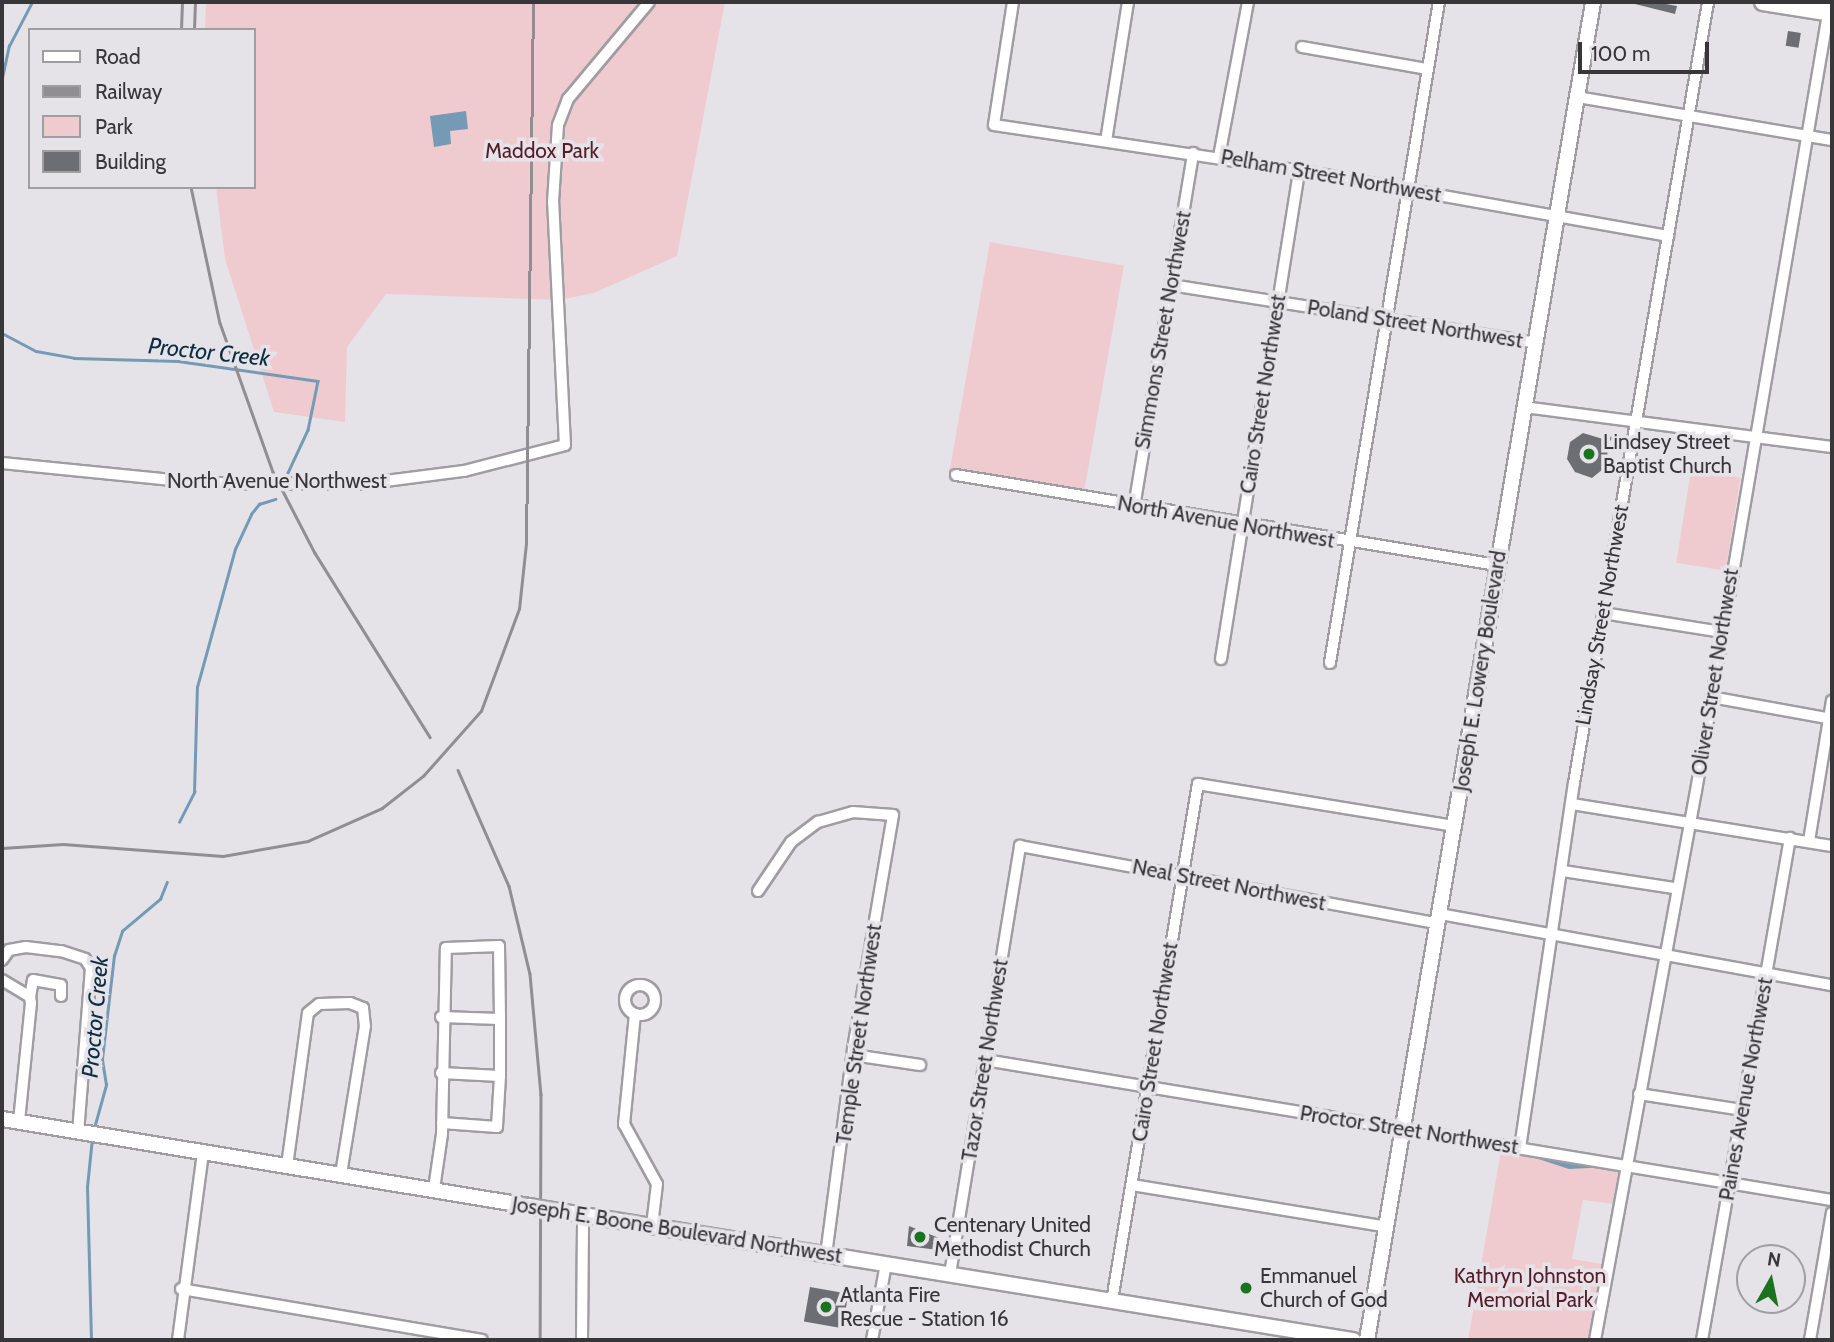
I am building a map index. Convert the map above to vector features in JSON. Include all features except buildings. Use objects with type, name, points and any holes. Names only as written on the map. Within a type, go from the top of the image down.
[{"type":"main road","name":"Joseph E. Lowery Boulevard","points":[[1367,1340],[1593,2]]},
{"type":"main road","points":[[1763,2],[1830,9]]},
{"type":"main road","name":"Joseph E. Boone Boulevard Northwest","points":[[2,1119],[1353,1340]]},
{"type":"street","name":"North Avenue Northwest","points":[[2,463],[202,483],[362,484],[464,471],[565,445],[553,202],[558,125],[568,99],[649,2]]},
{"type":"street","name":"Pelham Street Northwest","points":[[1013,2],[994,125],[1299,170],[1557,213],[1668,236]]},
{"type":"street","points":[[1106,141],[1128,2]]},
{"type":"street","points":[[1219,157],[1248,2]]},
{"type":"street","points":[[1330,663],[1405,188],[1439,2]]},
{"type":"street","name":"Lindsay Street Northwest","points":[[1520,1148],[1602,613],[1708,2]]},
{"type":"street","name":"Oliver Street Northwest","points":[[1595,1340],[1628,1165],[1674,888],[1711,697],[1830,9]]},
{"type":"street","points":[[1303,47],[1427,69]]},
{"type":"street","points":[[1577,97],[1832,140]]},
{"type":"street","name":"Simmons Street Northwest","points":[[1134,507],[1193,153]]},
{"type":"street","name":"Cairo Street Northwest","points":[[1222,659],[1299,170]]},
{"type":"street","name":"Poland Street Northwest","points":[[1171,285],[1536,343]]},
{"type":"street","points":[[1524,407],[1832,447]]},
{"type":"street","name":"North Avenue Northwest","points":[[956,475],[1242,526],[1497,565]]},
{"type":"street","points":[[1602,613],[1722,632]]},
{"type":"street","points":[[1711,697],[1831,718]]},
{"type":"street","points":[[1809,841],[1832,702]]},
{"type":"street","name":"Cairo Street Northwest","points":[[1112,1301],[1198,783],[1455,826]]},
{"type":"street","points":[[1572,804],[1832,845]]},
{"type":"street","name":"Temple Street Northwest","points":[[758,891],[791,842],[818,822],[853,811],[893,815],[853,1055],[827,1254]]},
{"type":"street","name":"Paines Avenue Northwest","points":[[1702,1340],[1790,838]]},
{"type":"street","name":"Neal Street Northwest","points":[[1020,846],[1183,877],[1553,935],[1832,985]]},
{"type":"street","name":"Tazor Street Northwest","points":[[950,1274],[1020,846]]},
{"type":"street","points":[[1563,871],[1674,888]]},
{"type":"street","points":[[434,1189],[442,1123],[441,1017],[446,948],[499,946],[500,1076],[497,1127],[442,1123]]},
{"type":"street","points":[[2,960],[9,950],[26,947],[61,951],[85,959],[91,968],[82,1132]]},
{"type":"street","points":[[2,980],[30,997]]},
{"type":"street","points":[[19,1122],[33,981],[61,985],[61,996]]},
{"type":"street","points":[[287,1166],[308,1013],[319,1004],[350,1003],[363,1008],[365,1026],[341,1174]]},
{"type":"street","points":[[635,1014],[624,1124],[657,1184],[652,1226]]},
{"type":"street","points":[[441,1017],[500,1019]]},
{"type":"street","points":[[853,1055],[920,1065]]},
{"type":"street","name":"Proctor Street Northwest","points":[[985,1060],[1832,1200]]},
{"type":"street","points":[[441,1073],[500,1076]]},
{"type":"street","points":[[1639,1094],[1742,1110]]},
{"type":"street","points":[[178,1340],[181,1289],[203,1152]]},
{"type":"street","points":[[1132,1185],[1388,1227]]},
{"type":"street","points":[[1810,1340],[1832,1213]]},
{"type":"street","points":[[582,1340],[583,1215]]},
{"type":"street","points":[[872,1340],[886,1264]]},
{"type":"street","points":[[181,1289],[482,1340]]},
{"type":"street","points":[[419,1340],[420,1328]]},
{"type":"green space","name":"Maddox Park","points":[[206,2],[725,2],[677,256],[594,293],[559,300],[386,294],[347,347],[345,422],[274,412],[225,259],[216,189],[256,189],[256,28],[205,28]]},
{"type":"green space","points":[[990,242],[1124,266],[1082,501],[948,477]]},
{"type":"green space","points":[[1691,470],[1740,478],[1726,571],[1676,563]]},
{"type":"green space","name":"Kathryn Johnston Memorial Park","points":[[1501,1151],[1619,1170],[1613,1204],[1583,1200],[1572,1259],[1602,1264],[1587,1340],[1468,1340]]},
{"type":"water","points":[[466,111],[468,129],[450,131],[451,144],[434,147],[430,116]]},
{"type":"water","points":[[1520,1153],[1610,1167],[1569,1169]]},
{"type":"waterway","name":"Proctor Creek","points":[[2,78],[9,46],[32,2]]},
{"type":"waterway","name":"Proctor Creek","points":[[2,333],[36,351],[74,358],[178,361],[318,381],[308,430],[287,475]]},
{"type":"waterway","name":"Proctor Creek","points":[[179,822],[194,792],[197,687],[235,549],[251,514],[259,504],[275,499]]},
{"type":"waterway","name":"Proctor Creek","points":[[94,1128],[106,1085],[102,1059],[114,956],[122,931],[160,899],[167,882]]},
{"type":"waterway","name":"Proctor Creek","points":[[91,1340],[87,1187],[92,1138]]},
{"type":"railway","points":[[181,28],[182,2]]},
{"type":"railway","points":[[194,28],[195,2]]},
{"type":"railway","points":[[2,848],[63,844],[223,856],[308,841],[382,808],[423,776],[481,711],[519,609],[526,543],[533,2]]},
{"type":"railway","points":[[191,189],[220,323],[273,472],[315,553],[430,737]]},
{"type":"railway","points":[[458,770],[509,886],[530,974],[541,1094],[540,1340]]},
{"type":"place","name":"Lindsey Street Baptist Church","points":[[1589,454]]},
{"type":"place","name":"Centenary United Methodist Church","points":[[920,1237]]},
{"type":"place","name":"Emmanuel Church of God","points":[[1246,1288]]},
{"type":"place","name":"Atlanta Fire Rescue - Station 16","points":[[826,1307]]}]
